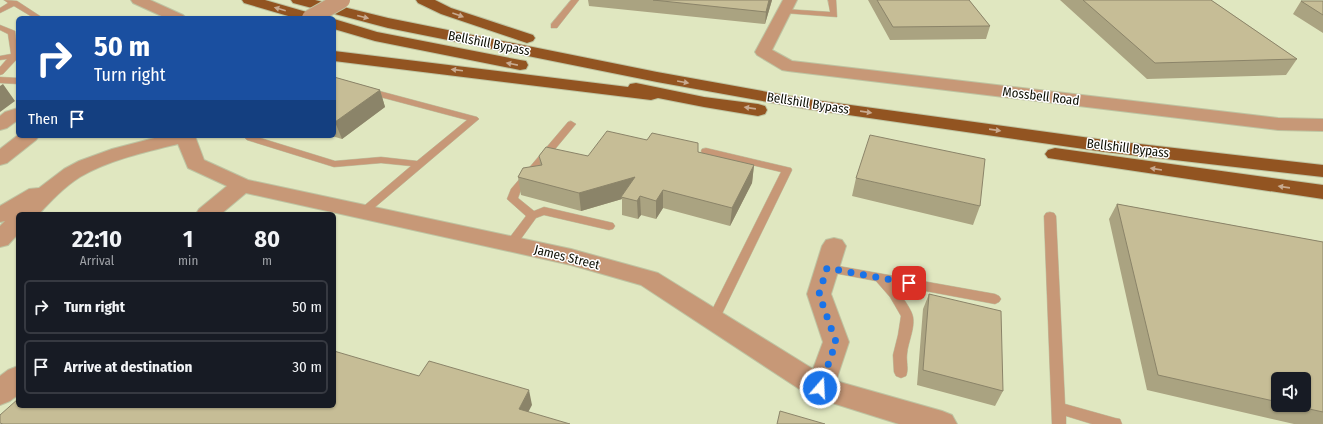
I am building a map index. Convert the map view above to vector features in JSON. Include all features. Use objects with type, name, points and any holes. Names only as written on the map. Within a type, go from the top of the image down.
[{"type":"highway","points":[[249,0],[304,16]]},
{"type":"highway","name":"Bellshill Bypass","points":[[298,0],[388,23],[658,77],[807,104],[1105,146],[1323,170]]},
{"type":"highway","points":[[423,0],[446,11],[495,28],[658,77]]},
{"type":"highway","name":"Bellshill Bypass","points":[[336,25],[375,36],[704,102],[1177,172],[1323,192]]},
{"type":"highway","points":[[336,56],[704,102]]},
{"type":"street","points":[[138,0],[174,16]]},
{"type":"street","points":[[314,16],[342,0]]},
{"type":"street","name":"Mossbell Road","points":[[787,6],[763,52],[788,66],[1278,124],[1323,125]]},
{"type":"street","points":[[0,124],[16,115]]},
{"type":"street","points":[[0,159],[26,138]]},
{"type":"street","points":[[0,215],[76,171],[121,153],[177,138]]},
{"type":"street","name":"James Street","points":[[186,138],[195,164],[242,185],[571,257],[649,279],[820,388],[942,424]]},
{"type":"street","points":[[28,212],[59,182]]},
{"type":"street","points":[[209,212],[242,185]]},
{"type":"street","points":[[0,239],[16,224]]},
{"type":"street","points":[[820,388],[836,342],[819,294],[831,257]]},
{"type":"street","points":[[0,394],[16,380]]},
{"type":"lane","points":[[554,26],[576,0]]},
{"type":"lane","points":[[787,6],[834,15],[832,0]]},
{"type":"lane","points":[[0,11],[11,2],[36,16]]},
{"type":"lane","points":[[0,27],[12,32],[16,55]]},
{"type":"lane","points":[[0,58],[16,55]]},
{"type":"lane","points":[[0,72],[16,55]]},
{"type":"lane","points":[[0,80],[16,81]]},
{"type":"lane","points":[[358,88],[474,119],[363,211]]},
{"type":"lane","points":[[532,215],[512,199],[516,189],[571,124]]},
{"type":"lane","points":[[250,138],[334,164],[381,160],[419,164]]},
{"type":"lane","points":[[706,151],[787,170],[713,320]]},
{"type":"lane","points":[[511,244],[532,215],[544,212],[550,212],[609,226]]},
{"type":"lane","points":[[1050,216],[1059,424]]},
{"type":"lane","points":[[831,257],[880,278],[995,299]]},
{"type":"lane","points":[[880,278],[894,294],[907,316],[905,334],[900,354],[901,372]]},
{"type":"lane","points":[[1058,408],[1115,424]]},
{"type":"building","points":[[653,0],[769,0],[766,12]]},
{"type":"building","points":[[877,0],[969,0],[990,26],[893,27]]},
{"type":"building","points":[[1083,0],[1211,0],[1297,59],[1155,63]]},
{"type":"building","points":[[1301,1],[1323,1],[1323,15]]},
{"type":"building","points":[[336,78],[380,90],[336,121]]},
{"type":"building","points":[[607,131],[647,140],[652,133],[698,143],[698,152],[754,165],[732,208],[663,190],[656,201],[640,196],[637,201],[621,197],[635,177],[579,193],[518,177],[523,168],[542,165],[539,156],[546,147],[588,156]]},
{"type":"building","points":[[870,135],[985,159],[980,206],[856,178]]},
{"type":"building","points":[[1117,204],[1323,242],[1323,412],[1311,409],[1311,372],[1271,372],[1271,400],[1158,375]]},
{"type":"building","points":[[929,294],[1001,311],[1003,391],[923,370]]},
{"type":"building","points":[[336,352],[419,376],[429,361],[529,390],[519,409],[570,424],[3,424],[0,423],[0,415],[16,401],[16,408],[336,408]]},
{"type":"building","points":[[780,411],[825,424],[777,424]]},
{"type":"route","points":[[820,388],[836,342],[819,294],[827,268],[909,283]]}]
